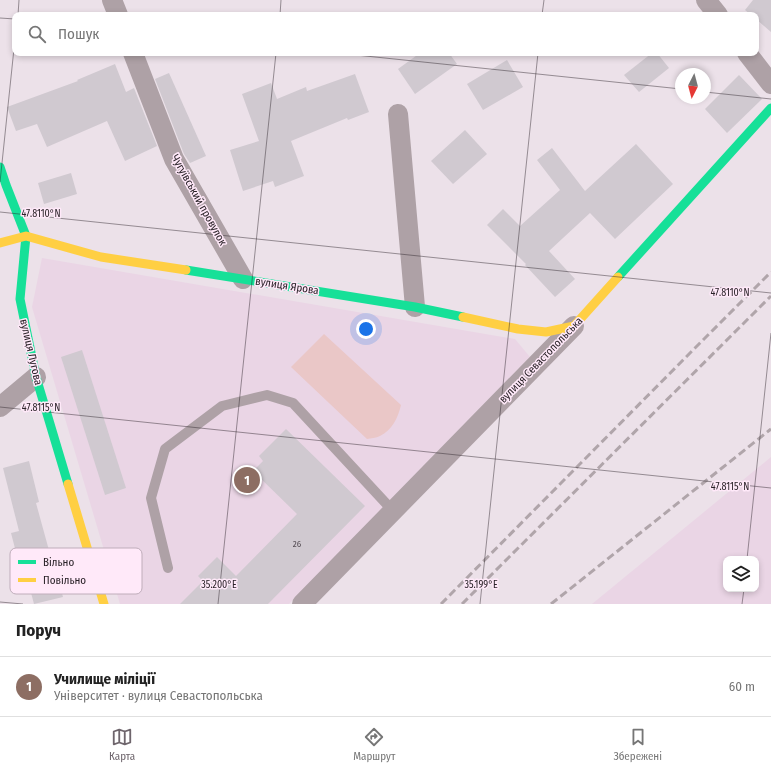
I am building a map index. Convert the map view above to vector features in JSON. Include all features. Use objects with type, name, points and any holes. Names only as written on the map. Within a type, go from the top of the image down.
[{"type":"street","points":[[112,0],[117,12]]},
{"type":"street","points":[[706,0],[716,12]]},
{"type":"street","name":"Чугуївський провулок","points":[[134,56],[174,159],[243,279]]},
{"type":"street","points":[[749,56],[771,84]]},
{"type":"street","name":"вулиця Севастопольська","points":[[302,604],[574,326],[771,108]]},
{"type":"street","points":[[398,114],[415,307]]},
{"type":"street","name":"вулиця Лугова","points":[[0,167],[26,236],[20,299],[36,377],[87,548]]},
{"type":"street","name":"вулиця Ярова","points":[[0,242],[26,236],[102,257],[415,307],[518,329],[546,332],[574,326]]},
{"type":"street","points":[[0,407],[36,377]]},
{"type":"street","name":"вулиця Лугова","points":[[101,594],[104,604]]},
{"type":"lane","points":[[168,568],[151,498],[165,449],[222,406],[267,395],[293,403],[393,511]]},
{"type":"shaded area","points":[[42,258],[515,339],[530,357],[289,604],[120,604],[117,594],[142,594],[142,548],[103,548],[32,307]]},
{"type":"shaded area","points":[[324,334],[401,405],[394,423],[380,436],[367,439],[291,367]]},
{"type":"shaded area","points":[[771,457],[771,604],[592,604]]},
{"type":"building","points":[[753,0],[771,0],[771,32],[759,22],[759,12],[747,12],[745,10]]},
{"type":"building","points":[[416,56],[451,56],[457,64],[415,94],[398,69]]},
{"type":"building","points":[[648,56],[659,56],[669,68],[639,92],[624,75]]},
{"type":"building","points":[[507,60],[523,87],[483,110],[467,84]]},
{"type":"building","points":[[115,64],[126,92],[134,88],[157,146],[125,161],[107,121],[47,147],[37,124],[16,131],[7,107],[78,81],[77,80]]},
{"type":"building","points":[[169,73],[206,156],[190,163],[184,154],[155,79]]},
{"type":"building","points":[[355,74],[369,112],[348,120],[347,118],[291,141],[304,176],[275,187],[273,181],[243,191],[230,150],[259,141],[242,94],[271,83],[277,99],[306,87],[307,91]]},
{"type":"building","points":[[739,75],[762,99],[727,133],[705,109]]},
{"type":"building","points":[[465,130],[487,154],[453,184],[431,161]]},
{"type":"building","points":[[636,144],[673,184],[615,239],[590,213],[549,251],[575,279],[555,297],[525,265],[526,264],[487,225],[503,209],[520,226],[560,190],[537,160],[552,148],[585,191]]},
{"type":"building","points":[[71,173],[77,194],[44,204],[38,183]]},
{"type":"building","points":[[82,350],[126,488],[105,495],[61,357]]},
{"type":"building","points":[[286,429],[365,506],[268,604],[180,604],[203,581],[198,576],[217,557],[236,576],[297,514],[253,471],[263,461],[259,456]]},
{"type":"building","points":[[29,461],[39,502],[36,503],[48,548],[15,548],[11,533],[19,531],[3,468]]},
{"type":"building","points":[[31,594],[62,594],[63,597],[34,604]]},
{"type":"railway","points":[[441,604],[771,272]]},
{"type":"railway","points":[[462,604],[771,296]]},
{"type":"railway","points":[[551,604],[771,429]]},
{"type":"traffic: fast","points":[[618,277],[771,108]]},
{"type":"traffic: fast","points":[[0,167],[26,236],[20,299],[36,377],[68,484]]},
{"type":"traffic: fast","points":[[186,270],[415,307],[463,317]]},
{"type":"traffic: slow","points":[[0,243],[26,236],[101,257],[186,270]]},
{"type":"traffic: slow","points":[[463,317],[518,329],[546,332],[574,326],[618,277]]},
{"type":"traffic: slow","points":[[68,484],[87,548]]},
{"type":"traffic: slow","points":[[101,594],[104,604]]},
{"type":"place","name":"Училище міліції","points":[[247,480]]}]
